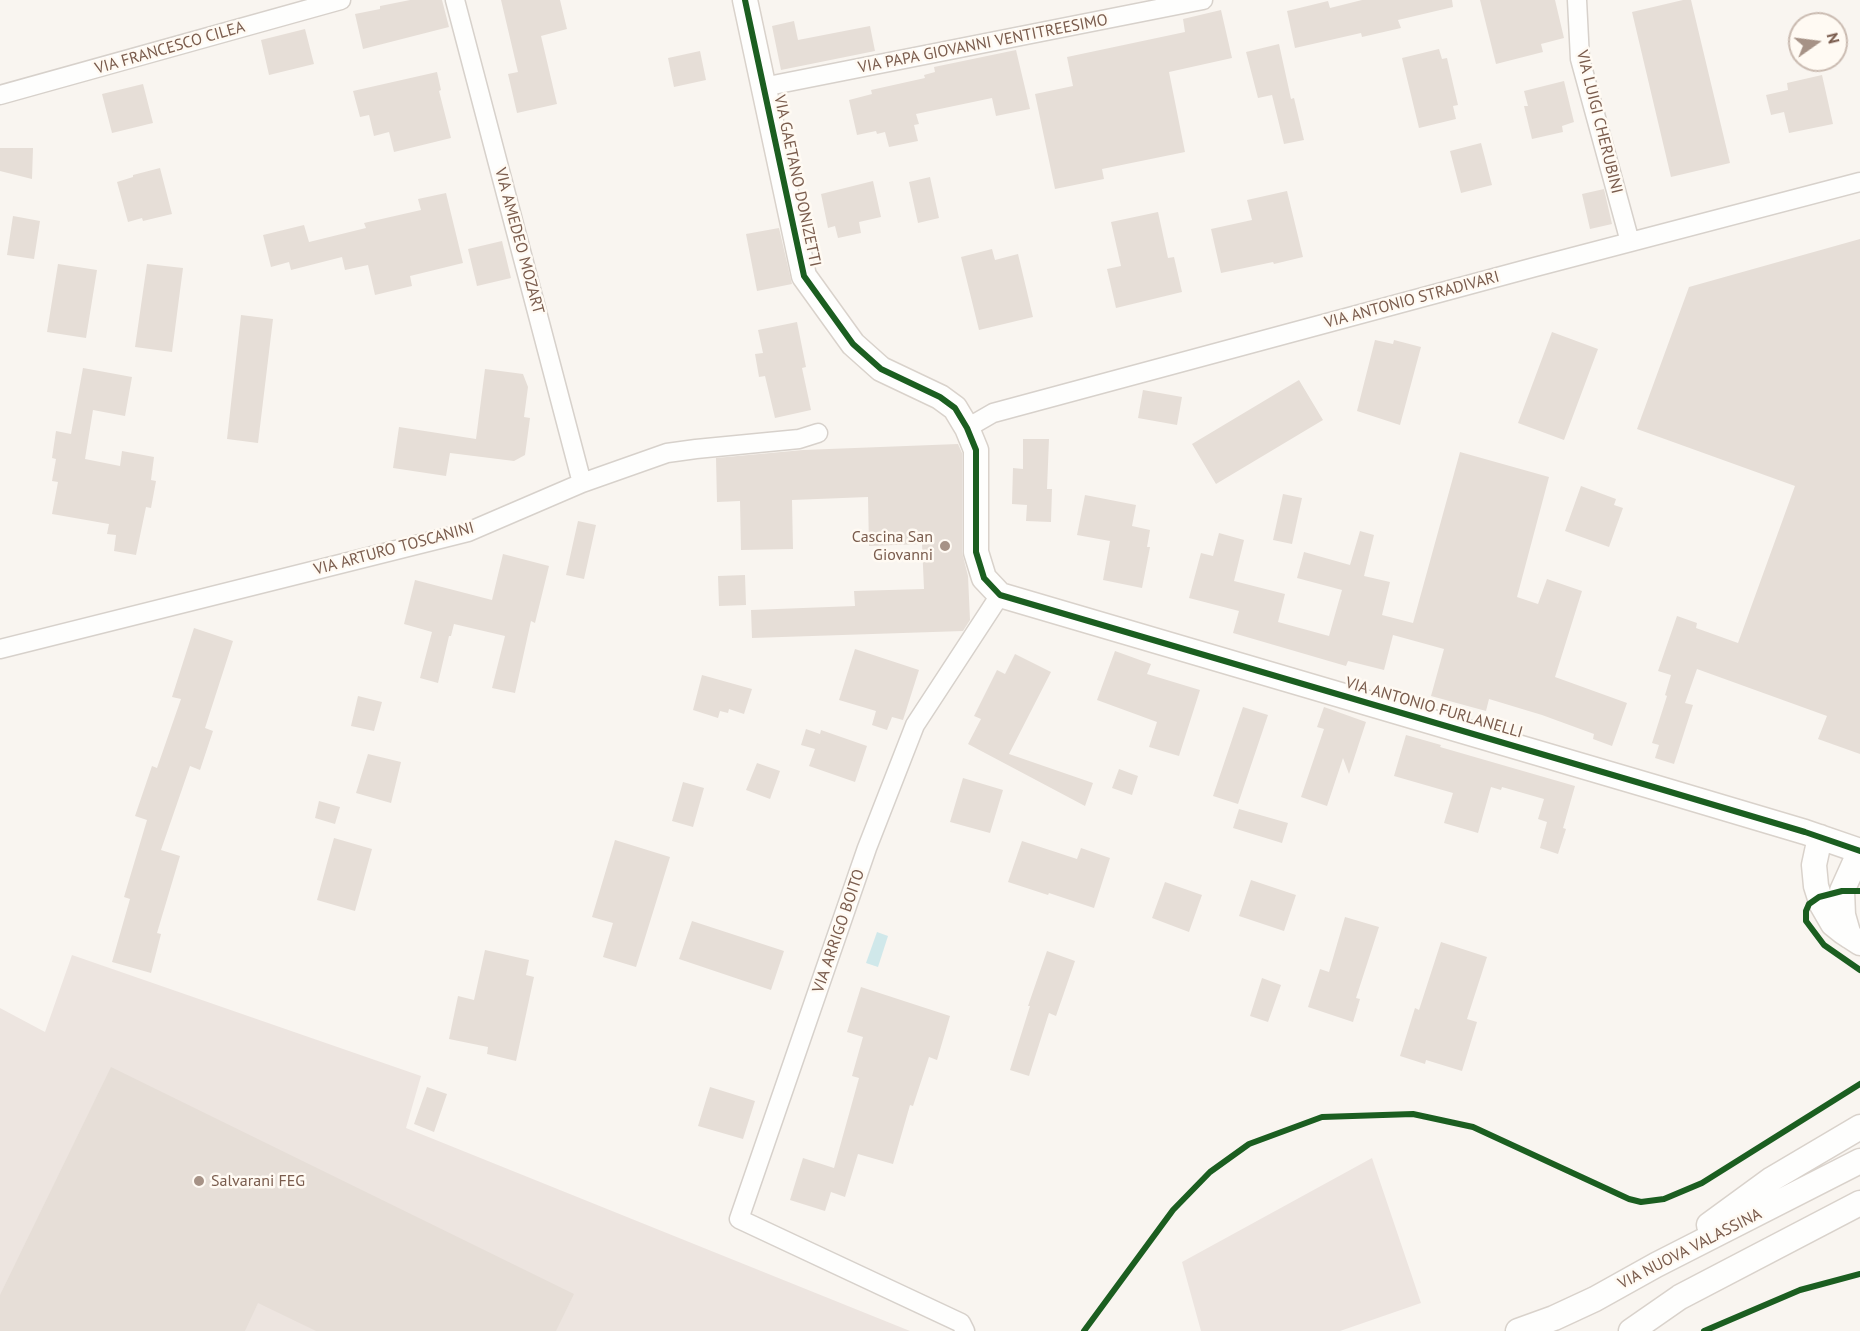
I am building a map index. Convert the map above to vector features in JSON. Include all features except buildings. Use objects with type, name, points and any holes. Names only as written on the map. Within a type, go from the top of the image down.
[{"type":"street","name":"VIA FRANCESCO CILEA","points":[[0,95],[340,0]]},
{"type":"street","name":"VIA AMEDEO MOZART","points":[[455,0],[582,483]]},
{"type":"street","name":"VIA GAETANO DONIZETTI","points":[[745,0],[804,276],[853,344],[881,369],[940,397],[955,408],[967,428]]},
{"type":"street","name":"VIA PAPA GIOVANNI VENTITREESIMO","points":[[763,87],[1203,0]]},
{"type":"street","name":"VIA LUIGI CHERUBINI","points":[[1577,0],[1580,59],[1630,242]]},
{"type":"street","name":"VIA ANTONIO STRADIVARI","points":[[967,428],[993,413],[1860,182]]},
{"type":"street","points":[[967,428],[976,450],[976,552],[984,578],[1000,595]]},
{"type":"street","name":"VIA ARTURO TOSCANINI","points":[[0,649],[468,532],[582,483],[667,453],[799,439],[818,433]]},
{"type":"street","name":"VIA ANTONIO FURLANELLI","points":[[1000,595],[1820,837],[1860,851]]},
{"type":"street","name":"VIA ARRIGO BOITO","points":[[963,1327],[739,1219],[867,848],[915,725],[1000,595]]},
{"type":"street","points":[[1820,837],[1814,865],[1819,897],[1827,915],[1838,928],[1855,939]]},
{"type":"street","points":[[1855,939],[1843,915],[1842,891],[1860,851]]},
{"type":"street","points":[[1656,1265],[1772,1179],[1860,1127]]},
{"type":"street","name":"VIA NUOVA VALASSINA","points":[[1518,1331],[1554,1318],[1595,1299],[1656,1265],[1860,1161]]},
{"type":"street","points":[[1631,1331],[1680,1297],[1860,1203]]},
{"type":"street","points":[[1789,1240],[1860,1221]]},
{"type":"shaded area","points":[[72,955],[421,1076],[406,1128],[910,1331],[0,1331],[0,1008],[45,1032]]},
{"type":"shaded area","points":[[1372,1158],[1421,1303],[1340,1331],[1201,1331],[1182,1262]]},
{"type":"water","points":[[877,932],[888,936],[878,967],[866,963]]},
{"type":"cycle path","points":[[745,0],[804,276],[853,344],[881,369],[940,397],[955,408],[976,450],[976,552],[984,578],[1000,595],[1805,832],[1860,851]]},
{"type":"cycle path","points":[[1860,891],[1842,891],[1819,897],[1809,904],[1806,911],[1806,921],[1824,945],[1860,970]]},
{"type":"cycle path","points":[[1084,1331],[1173,1210],[1210,1172],[1249,1144],[1322,1117],[1413,1114],[1473,1127],[1629,1199],[1641,1202],[1664,1199],[1702,1183],[1860,1084]]},
{"type":"cycle path","points":[[1704,1331],[1800,1290],[1860,1274]]},
{"type":"place","name":"Cascina San Giovanni","points":[[945,546]]},
{"type":"place","name":"Salvarani FEG","points":[[199,1181]]}]
